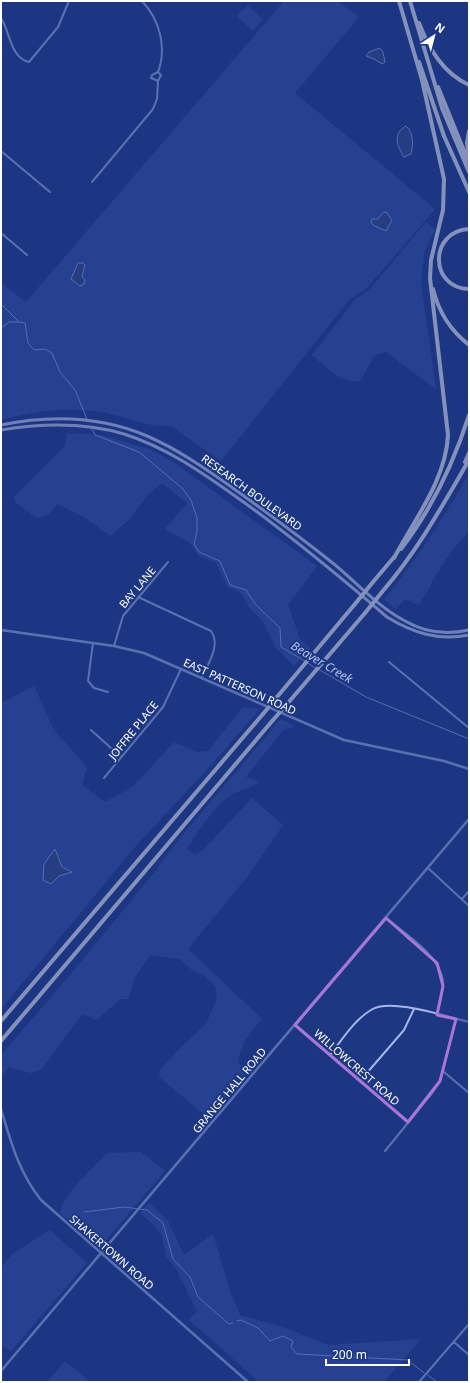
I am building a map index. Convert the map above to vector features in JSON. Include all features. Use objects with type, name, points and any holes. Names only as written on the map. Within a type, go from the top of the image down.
[{"type":"highway","points":[[399,1],[444,136],[469,192]]},
{"type":"highway","points":[[411,1],[442,108],[469,172]]},
{"type":"highway","points":[[411,1],[428,43],[437,58],[454,76],[469,85]]},
{"type":"highway","points":[[394,558],[439,474],[448,438],[430,282],[433,255],[443,210],[445,186],[430,114],[407,26]]},
{"type":"highway","points":[[423,46],[469,163]]},
{"type":"highway","points":[[469,131],[467,143],[469,158]]},
{"type":"highway","points":[[469,229],[458,231],[448,237],[440,249],[439,261],[443,274],[448,281],[456,286],[469,289]]},
{"type":"highway","points":[[433,255],[432,280],[438,307],[452,329],[469,345]]},
{"type":"highway","points":[[1,1021],[394,558],[434,496],[456,451],[469,414]]},
{"type":"highway","points":[[456,482],[469,453]]},
{"type":"highway","points":[[1,1041],[405,564],[422,540],[469,460]]},
{"type":"main road","name":"RESEARCH BOULEVARD","points":[[1,425],[24,420],[52,418],[75,419],[99,422],[145,435],[187,457],[279,521],[390,612],[405,622],[434,632],[447,633],[469,630]]},
{"type":"main road","name":"RESEARCH BOULEVARD","points":[[1,430],[40,424],[77,425],[101,428],[150,443],[175,456],[214,480],[288,534],[387,617],[403,627],[418,633],[441,637],[469,635]]},
{"type":"street","points":[[1,18],[13,48],[17,54],[27,62],[32,60],[58,27],[69,1]]},
{"type":"street","points":[[92,182],[155,106],[157,99],[158,82],[161,75],[158,72],[162,56],[161,38],[154,16],[142,1]]},
{"type":"street","points":[[158,72],[152,75],[151,78],[158,82]]},
{"type":"street","points":[[1,151],[50,192]]},
{"type":"street","points":[[1,233],[27,255]]},
{"type":"street","name":"BAY LANE","points":[[114,646],[121,619],[168,562]]},
{"type":"street","points":[[138,597],[211,631],[215,637],[216,644],[202,677]]},
{"type":"street","name":"EAST PATTERSON ROAD","points":[[1,630],[114,646],[144,653],[344,740],[357,744],[444,761],[469,769]]},
{"type":"street","points":[[94,643],[88,681],[94,688],[108,692]]},
{"type":"street","points":[[389,662],[469,728]]},
{"type":"street","name":"JOFFRE PLACE","points":[[104,778],[163,707],[181,668]]},
{"type":"street","points":[[91,730],[121,757]]},
{"type":"street","name":"GRANGE HALL ROAD","points":[[1,1371],[469,819]]},
{"type":"street","points":[[428,868],[469,906]]},
{"type":"street","points":[[462,899],[469,891]]},
{"type":"street","points":[[386,918],[427,953],[439,967],[443,986],[437,1015]]},
{"type":"street","points":[[330,1055],[362,1018],[373,1008],[390,1004],[469,1022]]},
{"type":"street","points":[[360,1081],[404,1030],[414,1009]]},
{"type":"street","points":[[385,1151],[433,1092],[444,1072],[456,1019]]},
{"type":"street","name":"WILLOWCREST ROAD","points":[[295,1025],[408,1122]]},
{"type":"street","points":[[444,1072],[469,1093]]},
{"type":"street","name":"SHAKERTOWN ROAD","points":[[1,1109],[18,1164],[33,1190],[41,1200],[248,1382]]},
{"type":"street","points":[[419,1382],[469,1324]]},
{"type":"street","points":[[454,1342],[469,1355]]},
{"type":"highlighted area","points":[[386,918],[437,963],[443,986],[437,1015],[456,1019],[440,1081],[408,1122],[295,1025]]},
{"type":"shaded area","points":[[284,1],[337,1],[359,17],[295,93],[435,209],[367,288],[350,299],[221,461],[171,426],[145,424],[102,412],[76,409],[51,410],[1,420],[1,283],[26,302]]},
{"type":"shaded area","points":[[247,5],[263,19],[253,31],[237,16]]},
{"type":"shaded area","points":[[380,48],[383,52],[385,62],[382,64],[366,56],[369,52]]},
{"type":"shaded area","points":[[406,126],[412,135],[412,147],[411,154],[404,157],[399,149],[397,136]]},
{"type":"shaded area","points":[[384,212],[387,213],[392,220],[386,231],[373,225],[371,222],[372,219],[378,219]]},
{"type":"shaded area","points":[[426,222],[435,229],[424,253],[421,282],[436,389],[386,352],[375,355],[360,381],[347,380],[334,374],[312,355],[355,300],[371,288]]},
{"type":"shaded area","points":[[78,263],[83,263],[85,265],[82,277],[85,280],[84,284],[80,286],[71,279]]},
{"type":"shaded area","points":[[67,433],[101,435],[149,449],[173,462],[317,566],[288,605],[300,639],[310,648],[294,666],[276,648],[263,622],[249,607],[241,593],[228,587],[216,563],[199,556],[189,542],[165,529],[187,503],[162,483],[148,495],[129,520],[110,536],[87,519],[57,504],[48,515],[37,518],[16,503],[14,497],[65,446]]},
{"type":"shaded area","points":[[469,473],[469,532],[447,557],[419,605],[405,599],[396,609],[384,600],[429,538]]},
{"type":"shaded area","points":[[34,686],[54,730],[87,767],[82,785],[105,802],[134,786],[174,742],[196,752],[208,751],[243,707],[260,709],[211,765],[135,847],[1,1009],[1,703]]},
{"type":"shaded area","points":[[281,719],[295,726],[283,730],[246,777],[259,782],[223,801],[206,821],[187,849],[195,855],[203,850],[252,798],[283,825],[248,876],[188,949],[262,1019],[247,1039],[239,1055],[238,1062],[248,1073],[208,1121],[205,1115],[159,1077],[160,1070],[181,1047],[206,1024],[217,999],[216,988],[206,977],[192,970],[180,959],[150,955],[135,977],[128,999],[120,999],[97,1020],[82,1014],[41,1070],[31,1073],[9,1067],[3,1074],[1,1072],[1,1055],[75,969],[153,874],[179,839]]},
{"type":"shaded area","points":[[55,849],[62,867],[72,872],[59,876],[51,884],[43,880],[44,864]]},
{"type":"shaded area","points":[[141,1152],[165,1171],[100,1247],[60,1213],[62,1206],[72,1190],[107,1153]]},
{"type":"shaded area","points":[[149,1203],[168,1221],[184,1255],[213,1234],[231,1294],[240,1315],[283,1327],[328,1345],[421,1339],[384,1382],[259,1382],[189,1320],[197,1311],[175,1267],[166,1257],[162,1236],[153,1224],[140,1213]]},
{"type":"shaded area","points":[[50,1230],[87,1263],[11,1351],[1,1345],[1,1268],[12,1254]]},
{"type":"shaded area","points":[[65,1361],[90,1382],[47,1382]]},
{"type":"waterway","name":"Beaver Creek","points":[[1,304],[19,322],[25,323],[28,343],[34,350],[45,349],[52,353],[60,372],[75,390],[87,419]]},
{"type":"waterway","points":[[1,328],[9,322],[18,322]]},
{"type":"waterway","name":"Beaver Creek","points":[[92,429],[95,435],[139,452],[182,488],[191,500],[197,518],[197,532],[194,544],[199,552],[220,561],[230,585],[246,590],[256,605],[280,628],[281,647],[305,661]]},
{"type":"waterway","name":"Beaver Creek","points":[[308,663],[315,668]]},
{"type":"waterway","name":"Beaver Creek","points":[[318,669],[366,697],[469,739]]},
{"type":"waterway","points":[[84,1212],[124,1207],[147,1210],[163,1223],[173,1259],[190,1277],[198,1297],[229,1324],[233,1323]]},
{"type":"waterway","points":[[237,1321],[241,1320],[258,1328],[270,1341],[283,1336],[293,1341],[291,1347],[297,1354],[408,1360],[424,1373]]},
{"type":"waterway","points":[[428,1375],[437,1382]]}]
